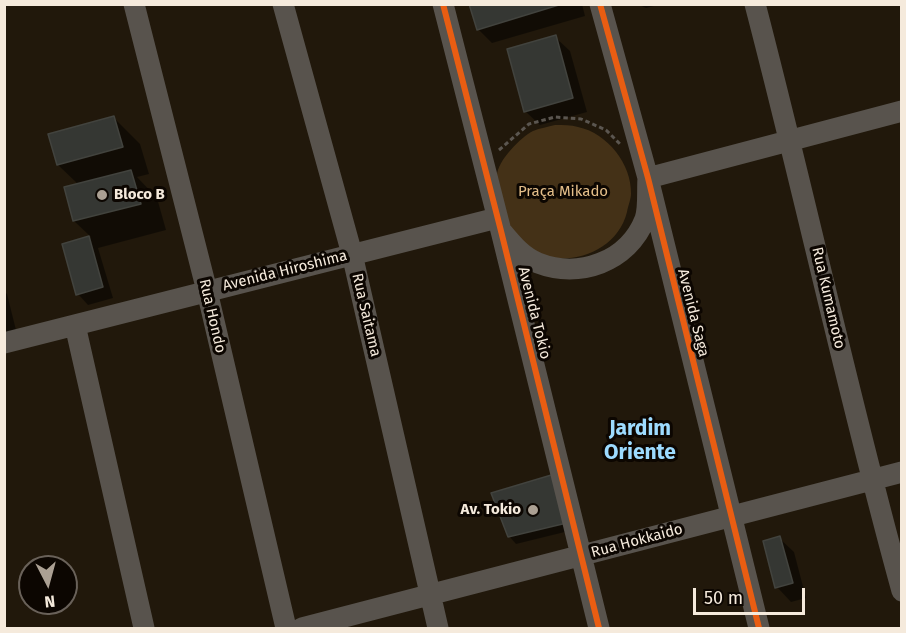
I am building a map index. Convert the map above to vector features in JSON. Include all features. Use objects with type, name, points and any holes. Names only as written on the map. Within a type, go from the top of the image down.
[{"type":"street","name":"Rua Hondo","points":[[134,4],[207,291],[286,628]]},
{"type":"street","name":"Rua Saitama","points":[[283,4],[352,254],[438,628]]},
{"type":"street","name":"Avenida Tokio","points":[[443,4],[599,628]]},
{"type":"street","name":"Avenida Saga","points":[[600,4],[648,178],[759,628]]},
{"type":"street","name":"Rua Kumamoto","points":[[755,4],[791,141],[871,480],[902,591]]},
{"type":"street","points":[[499,224],[513,246],[536,262],[563,270],[584,269],[610,260],[632,242],[646,218],[648,178],[902,111]]},
{"type":"street","name":"Avenida Hiroshima","points":[[4,343],[352,254],[499,224]]},
{"type":"street","points":[[75,325],[144,628]]},
{"type":"street","name":"Rua Hokkaido","points":[[302,628],[902,472]]},
{"type":"path","points":[[496,156],[500,148],[529,124],[555,117],[581,119],[606,130],[621,145]]},
{"type":"green space","name":"Praça Mikado","points":[[555,125],[589,130],[608,143],[622,161],[627,172],[631,194],[620,228],[609,241],[595,251],[579,257],[562,259],[546,257],[530,251],[516,241],[510,231],[497,180],[501,163],[522,138],[533,131]]},
{"type":"building","points":[[469,4],[562,4],[477,30]]},
{"type":"building","points":[[556,35],[573,98],[524,112],[507,49]]},
{"type":"building","points":[[114,116],[123,147],[57,165],[48,134]]},
{"type":"building","name":"Bloco B","points":[[131,170],[141,204],[73,221],[64,187]]},
{"type":"building","points":[[89,236],[103,287],[76,295],[62,244]]},
{"type":"building","name":"Av. Tokio","points":[[558,473],[571,522],[508,537],[491,493]]},
{"type":"building","points":[[780,536],[793,583],[775,588],[763,541]]},
{"type":"cycle path","points":[[443,4],[599,628]]},
{"type":"cycle path","points":[[600,4],[648,178],[759,628]]},
{"type":"place","name":"Bloco B","points":[[102,195]]},
{"type":"place","name":"Av. Tokio","points":[[533,510]]},
{"type":"district","name":"Jardim Oriente","points":[[640,441]]}]
